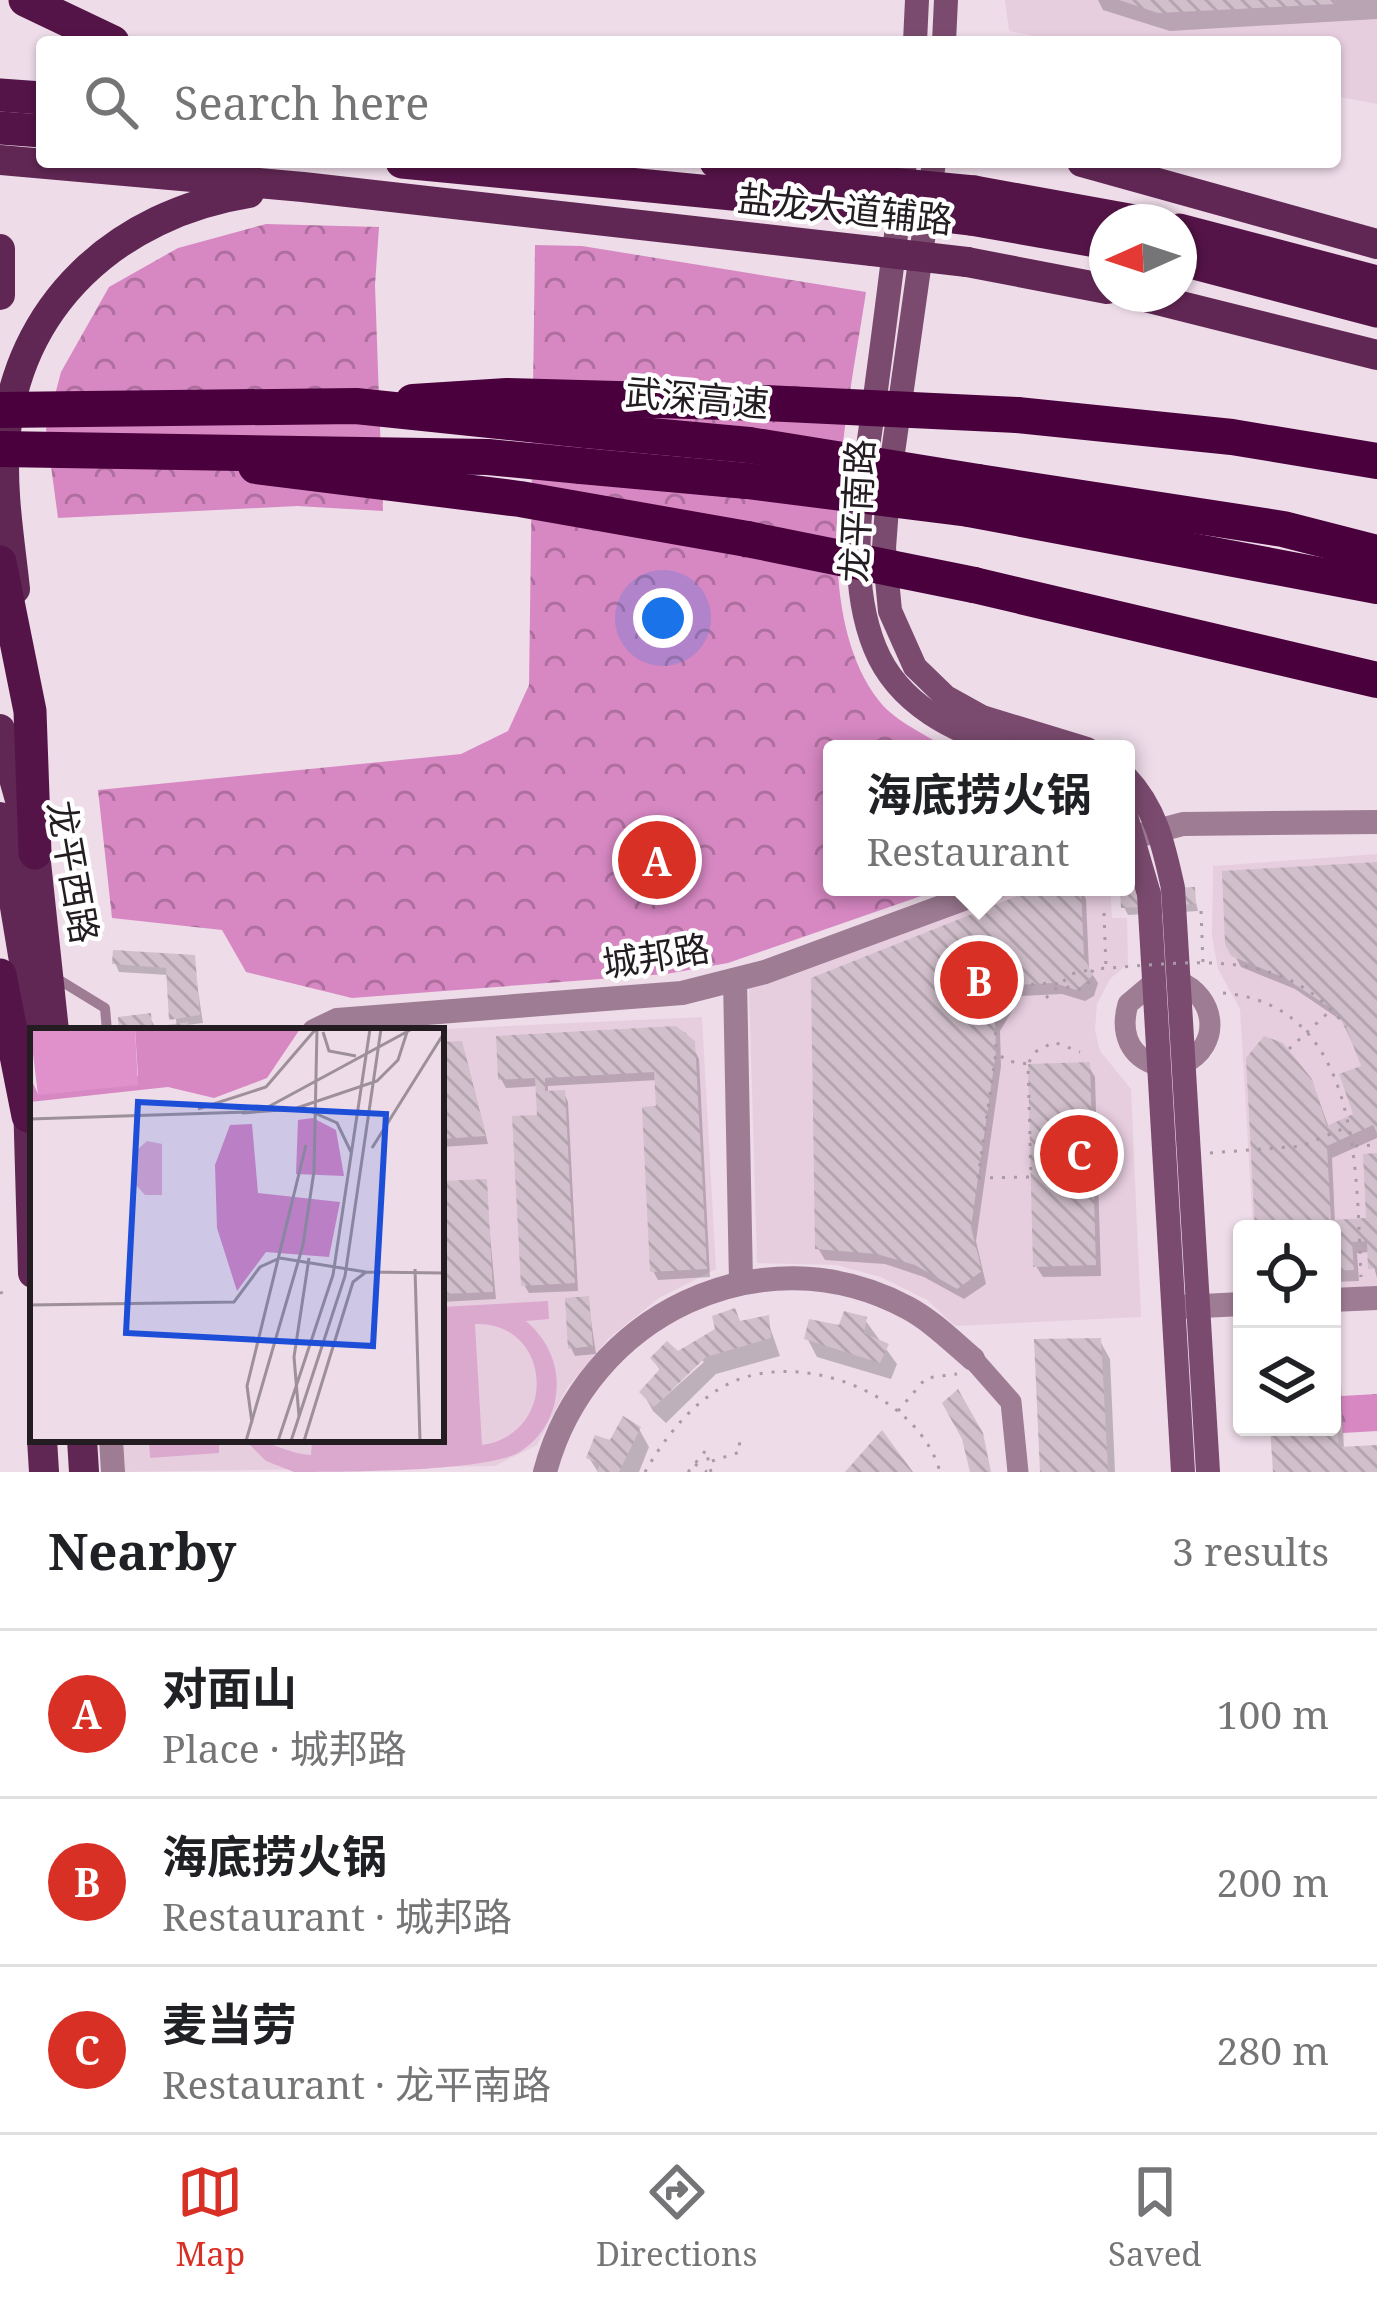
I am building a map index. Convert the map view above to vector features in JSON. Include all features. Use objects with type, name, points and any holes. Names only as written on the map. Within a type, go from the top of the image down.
[{"type":"highway","points":[[25,0],[100,36]]},
{"type":"highway","points":[[0,95],[36,98]]},
{"type":"highway","points":[[0,128],[36,131]]},
{"type":"highway","points":[[535,168],[888,184]]},
{"type":"highway","points":[[763,168],[888,184],[1089,238]]},
{"type":"highway","points":[[973,206],[1089,217]]},
{"type":"highway","points":[[1197,235],[1377,282]]},
{"type":"highway","points":[[1197,264],[1377,311]]},
{"type":"highway","points":[[585,431],[766,404],[1017,415],[1232,437],[1377,461]]},
{"type":"highway","name":"武深高速","points":[[0,410],[356,406],[585,431],[748,463],[974,495],[1283,529],[1377,554]]},
{"type":"highway","name":"武深高速","points":[[0,448],[98,446],[488,457],[585,431]]},
{"type":"highway","points":[[98,446],[584,510],[747,539],[974,585],[1377,680]]},
{"type":"highway","name":"武深高速","points":[[974,495],[1377,586]]},
{"type":"highway","points":[[0,562],[22,655],[33,753],[35,853]]},
{"type":"highway","points":[[0,975],[28,1116]]},
{"type":"main road","points":[[915,36],[917,0]]},
{"type":"main road","points":[[944,36],[946,0]]},
{"type":"main road","name":"盐龙大道辅路","points":[[0,160],[36,163]]},
{"type":"main road","name":"盐龙大道辅路","points":[[90,168],[303,187],[967,262],[1089,286]]},
{"type":"main road","name":"龙平南路","points":[[933,168],[890,481],[884,548],[890,611],[915,667],[946,697],[982,717],[1057,740]]},
{"type":"main road","points":[[1104,168],[1377,244]]},
{"type":"main road","name":"龙平南路","points":[[888,184],[860,567],[866,619],[886,666],[932,717],[988,740]]},
{"type":"main road","points":[[22,655],[4,446],[14,388],[33,336],[68,285],[143,226],[218,198],[303,187]]},
{"type":"main road","points":[[0,249],[0,295]]},
{"type":"main road","points":[[1197,310],[1377,355]]},
{"type":"main road","name":"龙平西路","points":[[0,729],[35,853],[54,1028]]},
{"type":"main road","points":[[1135,786],[1144,795],[1136,830],[1161,891],[1186,1307],[1208,1472]]},
{"type":"main road","name":"龙平西路","points":[[0,817],[21,938],[30,1176],[21,1282]]},
{"type":"main road","points":[[1183,1472],[1186,1307]]},
{"type":"main road","points":[[43,1442],[44,1472]]},
{"type":"main road","points":[[82,1442],[85,1472]]},
{"type":"street","points":[[1136,830],[1376,823]]},
{"type":"street","name":"城邦路","points":[[321,1028],[338,1020],[640,999],[735,980],[971,896]]},
{"type":"street","points":[[735,980],[741,1282]]},
{"type":"street","points":[[1166,981],[1199,992],[1211,1020],[1203,1049],[1171,1065]]},
{"type":"street","points":[[545,1472],[555,1434],[600,1361],[667,1308],[741,1282],[834,1281],[910,1309],[974,1359],[1011,1402],[1018,1472]]},
{"type":"street","points":[[1186,1307],[1233,1304]]},
{"type":"street","points":[[111,1442],[113,1472]]},
{"type":"lane","points":[[51,974],[106,1008],[107,1028]]},
{"type":"path","points":[[1201,911],[1203,964]]},
{"type":"path","points":[[1104,913],[1106,968]]},
{"type":"path","points":[[1046,998],[1071,974],[1093,969],[1243,962],[1268,970],[1332,1009],[1346,1027]]},
{"type":"path","points":[[1080,1052],[1054,1042],[1034,1052],[1028,1064],[1031,1177],[978,1178],[996,1052],[994,1018],[1015,985],[1054,983],[1077,991],[1088,985],[1093,969]]},
{"type":"path","points":[[1223,993],[1256,996],[1287,1010],[1318,1046],[1355,1146],[1369,1291]]},
{"type":"path","points":[[1289,1048],[1332,1009]]},
{"type":"path","points":[[996,1052],[1007,1061],[1028,1064]]},
{"type":"path","points":[[1203,1154],[1302,1146],[1349,1126]]},
{"type":"path","points":[[1355,1146],[1377,1145]]},
{"type":"path","points":[[0,1293],[21,1282]]},
{"type":"path","points":[[897,1413],[926,1378],[961,1374],[974,1359]]},
{"type":"path","points":[[645,1472],[664,1442],[722,1387],[760,1374],[805,1372],[860,1389],[897,1413],[918,1430],[940,1472]]},
{"type":"path","points":[[710,1461],[740,1452],[739,1437]]},
{"type":"path","points":[[688,1472],[693,1462],[706,1450],[709,1472],[693,1462]]},
{"type":"shaded area","points":[[1005,0],[1377,0],[1377,104],[1341,97],[1341,36],[1034,36],[1009,31]]},
{"type":"shaded area","points":[[1377,854],[1377,1290],[1341,1292],[1341,1220],[1252,1220],[1240,1009],[1218,969],[1212,936],[1213,866]]},
{"type":"shaded area","points":[[991,896],[1111,896],[1112,918],[1127,918],[1128,964],[1110,979],[1097,1004],[1095,1030],[1100,1051],[1131,1089],[1141,1317],[955,1326],[927,1300],[881,1277],[836,1265],[757,1263],[749,988]]},
{"type":"shaded area","points":[[702,1017],[716,1269],[659,1298],[609,1338],[567,1388],[537,1445],[495,1466],[125,1472],[123,1442],[444,1442],[444,1029]]},
{"type":"shaded area","points":[[548,1301],[549,1319],[526,1321],[551,1354],[556,1395],[548,1421],[524,1449],[497,1460],[441,1468],[294,1472],[266,1461],[247,1442],[311,1455],[312,1442],[444,1442],[444,1307]],"holes":[[[475,1324],[501,1328],[520,1341],[532,1359],[537,1380],[534,1401],[524,1421],[507,1437],[482,1445]]]},
{"type":"shaded area","points":[[149,1442],[219,1442],[219,1453],[150,1458]]},
{"type":"green space","points":[[266,224],[379,227],[375,285],[383,511],[297,506],[58,518],[46,429],[61,372],[109,287],[178,248]]},
{"type":"green space","points":[[535,245],[582,246],[866,292],[838,504],[843,613],[857,661],[880,702],[933,740],[823,740],[823,896],[921,896],[728,963],[666,974],[352,998],[246,972],[222,930],[112,918],[98,790],[461,754],[508,731],[529,685]]},
{"type":"green space","points":[[1377,1394],[1377,1431],[1343,1433],[1341,1396]]},
{"type":"building","points":[[1119,0],[1335,0],[1335,4],[1158,13]]},
{"type":"building","points":[[1377,862],[1377,1133],[1373,1125],[1327,1146],[1331,1220],[1255,1220],[1246,1058],[1264,1036],[1283,1043],[1312,1079],[1327,1126],[1353,1114],[1339,1074],[1361,1066],[1346,1027],[1332,1009],[1285,978],[1231,956],[1225,944],[1222,871]]},
{"type":"building","points":[[1195,887],[1196,904],[1121,908],[1120,896],[1135,896],[1135,889]]},
{"type":"building","points":[[1017,896],[1081,896],[1084,958],[1093,975],[1077,990],[1054,983],[1015,985],[995,1018],[996,1052],[971,1227],[982,1271],[957,1289],[915,1265],[877,1254],[815,1249],[811,978]]},
{"type":"building","points":[[113,950],[195,955],[200,1015],[169,1020],[166,968],[112,964]]},
{"type":"building","points":[[151,1013],[152,1027],[188,1022],[189,1028],[119,1028],[118,1017]]},
{"type":"building","points":[[676,1026],[695,1041],[707,1269],[650,1272],[642,1107],[656,1106],[654,1072],[545,1078],[545,1091],[565,1090],[575,1283],[521,1286],[512,1116],[537,1115],[535,1078],[498,1080],[496,1036]]},
{"type":"building","points":[[462,1041],[486,1136],[444,1139],[444,1042]]},
{"type":"building","points":[[1090,1062],[1096,1265],[1033,1267],[1028,1064]]},
{"type":"building","points":[[1377,1153],[1377,1268],[1368,1269],[1367,1241],[1352,1242],[1354,1270],[1341,1271],[1341,1220],[1331,1220],[1366,1218],[1363,1154]]},
{"type":"building","points":[[487,1179],[493,1292],[444,1294],[444,1181]]},
{"type":"building","points":[[589,1296],[593,1346],[568,1349],[565,1298]]},
{"type":"building","points":[[735,1308],[740,1321],[769,1315],[771,1338],[706,1357],[654,1407],[639,1392],[660,1369],[650,1358],[667,1341],[678,1351],[715,1329],[712,1316]]},
{"type":"building","points":[[844,1311],[867,1317],[864,1333],[889,1344],[880,1363],[804,1339],[809,1319],[839,1325]]},
{"type":"building","points":[[1101,1338],[1108,1472],[1040,1472],[1034,1339]]},
{"type":"building","points":[[958,1389],[983,1433],[991,1472],[970,1472],[962,1439],[942,1403]]},
{"type":"building","points":[[623,1416],[641,1427],[619,1472],[597,1472],[600,1464],[586,1458],[595,1435],[610,1440]]},
{"type":"building","points":[[882,1430],[913,1472],[845,1472]]},
{"type":"building","points":[[1271,1436],[1338,1436],[1339,1447],[1377,1445],[1377,1472],[1273,1472]]},
{"type":"place","name":"对面山","points":[[657,860]]},
{"type":"place","name":"海底捞火锅","points":[[979,980]]},
{"type":"place","name":"麦当劳","points":[[1079,1154]]}]
